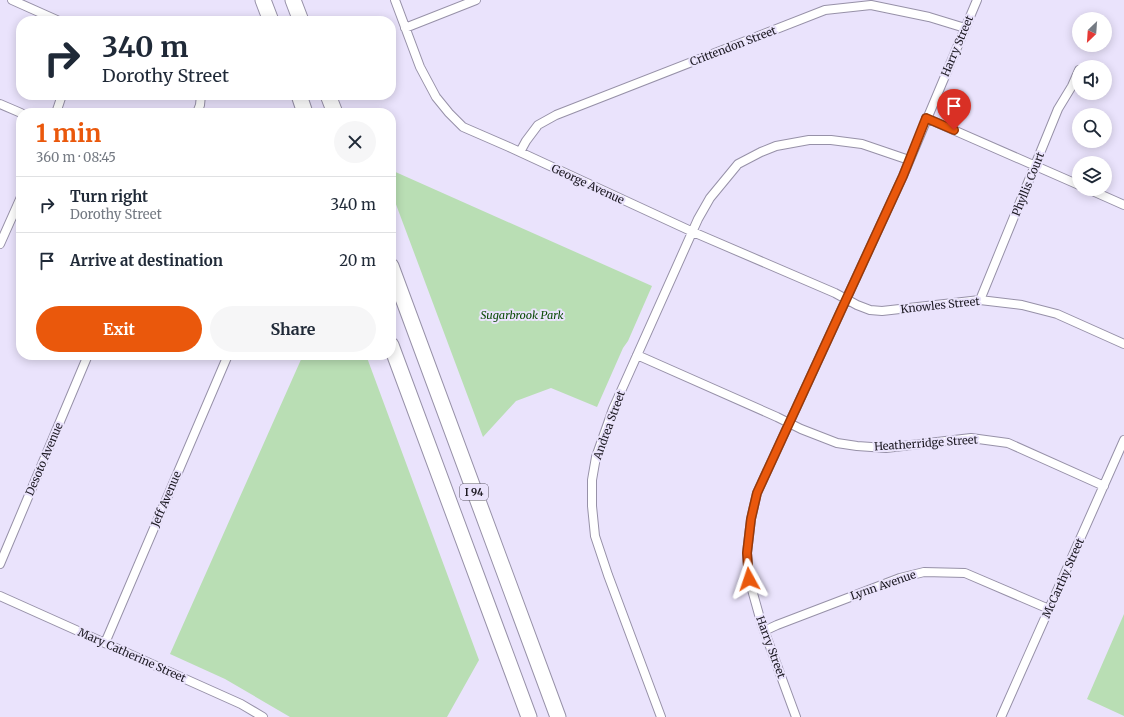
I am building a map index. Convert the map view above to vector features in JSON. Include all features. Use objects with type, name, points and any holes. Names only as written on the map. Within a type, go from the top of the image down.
[{"type":"highway","points":[[264,0],[269,16]]},
{"type":"highway","points":[[293,0],[299,16]]},
{"type":"highway","name":"I 94","points":[[396,280],[558,717]]},
{"type":"highway","name":"I 94","points":[[396,358],[529,717]]},
{"type":"street","points":[[12,0],[48,16]]},
{"type":"street","name":"George Avenue","points":[[395,0],[420,67],[436,97],[463,127],[692,232],[847,299]]},
{"type":"street","points":[[405,28],[476,0]]},
{"type":"street","name":"Harry Street","points":[[796,717],[764,631],[749,579],[747,553],[751,519],[757,493],[847,299],[909,160],[977,0]]},
{"type":"street","name":"Crittendon Street","points":[[520,152],[538,125],[556,115],[825,10],[857,3],[871,4],[930,17],[965,28]]},
{"type":"street","name":"Phyllis Court","points":[[980,300],[1058,109],[1072,86]]},
{"type":"street","points":[[0,104],[16,111]]},
{"type":"street","points":[[926,118],[1072,182]]},
{"type":"street","name":"Andrea Street","points":[[661,717],[595,536],[592,506],[592,480],[596,457],[613,409],[637,355],[692,232],[710,198],[738,164],[776,146],[810,140],[831,140],[862,144],[909,160]]},
{"type":"street","points":[[1104,196],[1124,205]]},
{"type":"street","points":[[1,240],[16,208]]},
{"type":"street","name":"Knowles Street","points":[[847,299],[870,310],[882,311],[980,300],[1022,305],[1057,314],[1124,344]]},
{"type":"street","name":"Heatherridge Street","points":[[637,355],[801,429],[837,443],[886,448],[971,438],[1008,443],[1104,486]]},
{"type":"street","name":"Desoto Avenue","points":[[0,564],[86,360]]},
{"type":"street","name":"Jeff Avenue","points":[[105,642],[226,360]]},
{"type":"street","name":"McCarthy Street","points":[[1001,717],[1124,440]]},
{"type":"street","name":"Lynn Avenue","points":[[764,631],[900,578],[924,572],[965,573],[1049,609]]},
{"type":"street","name":"Mary Catherine Street","points":[[0,596],[242,704],[263,717]]},
{"type":"green space","name":"Sugarbrook Park","points":[[396,172],[652,286],[597,407],[551,388],[516,401],[483,437],[396,204]]},
{"type":"green space","points":[[301,360],[368,360],[479,660],[447,717],[290,717],[225,679],[170,654]]},
{"type":"green space","points":[[1124,614],[1124,716],[1087,699]]},
{"type":"route","points":[[749,579],[747,553],[751,519],[757,493],[903,176],[926,118],[954,130]]}]
